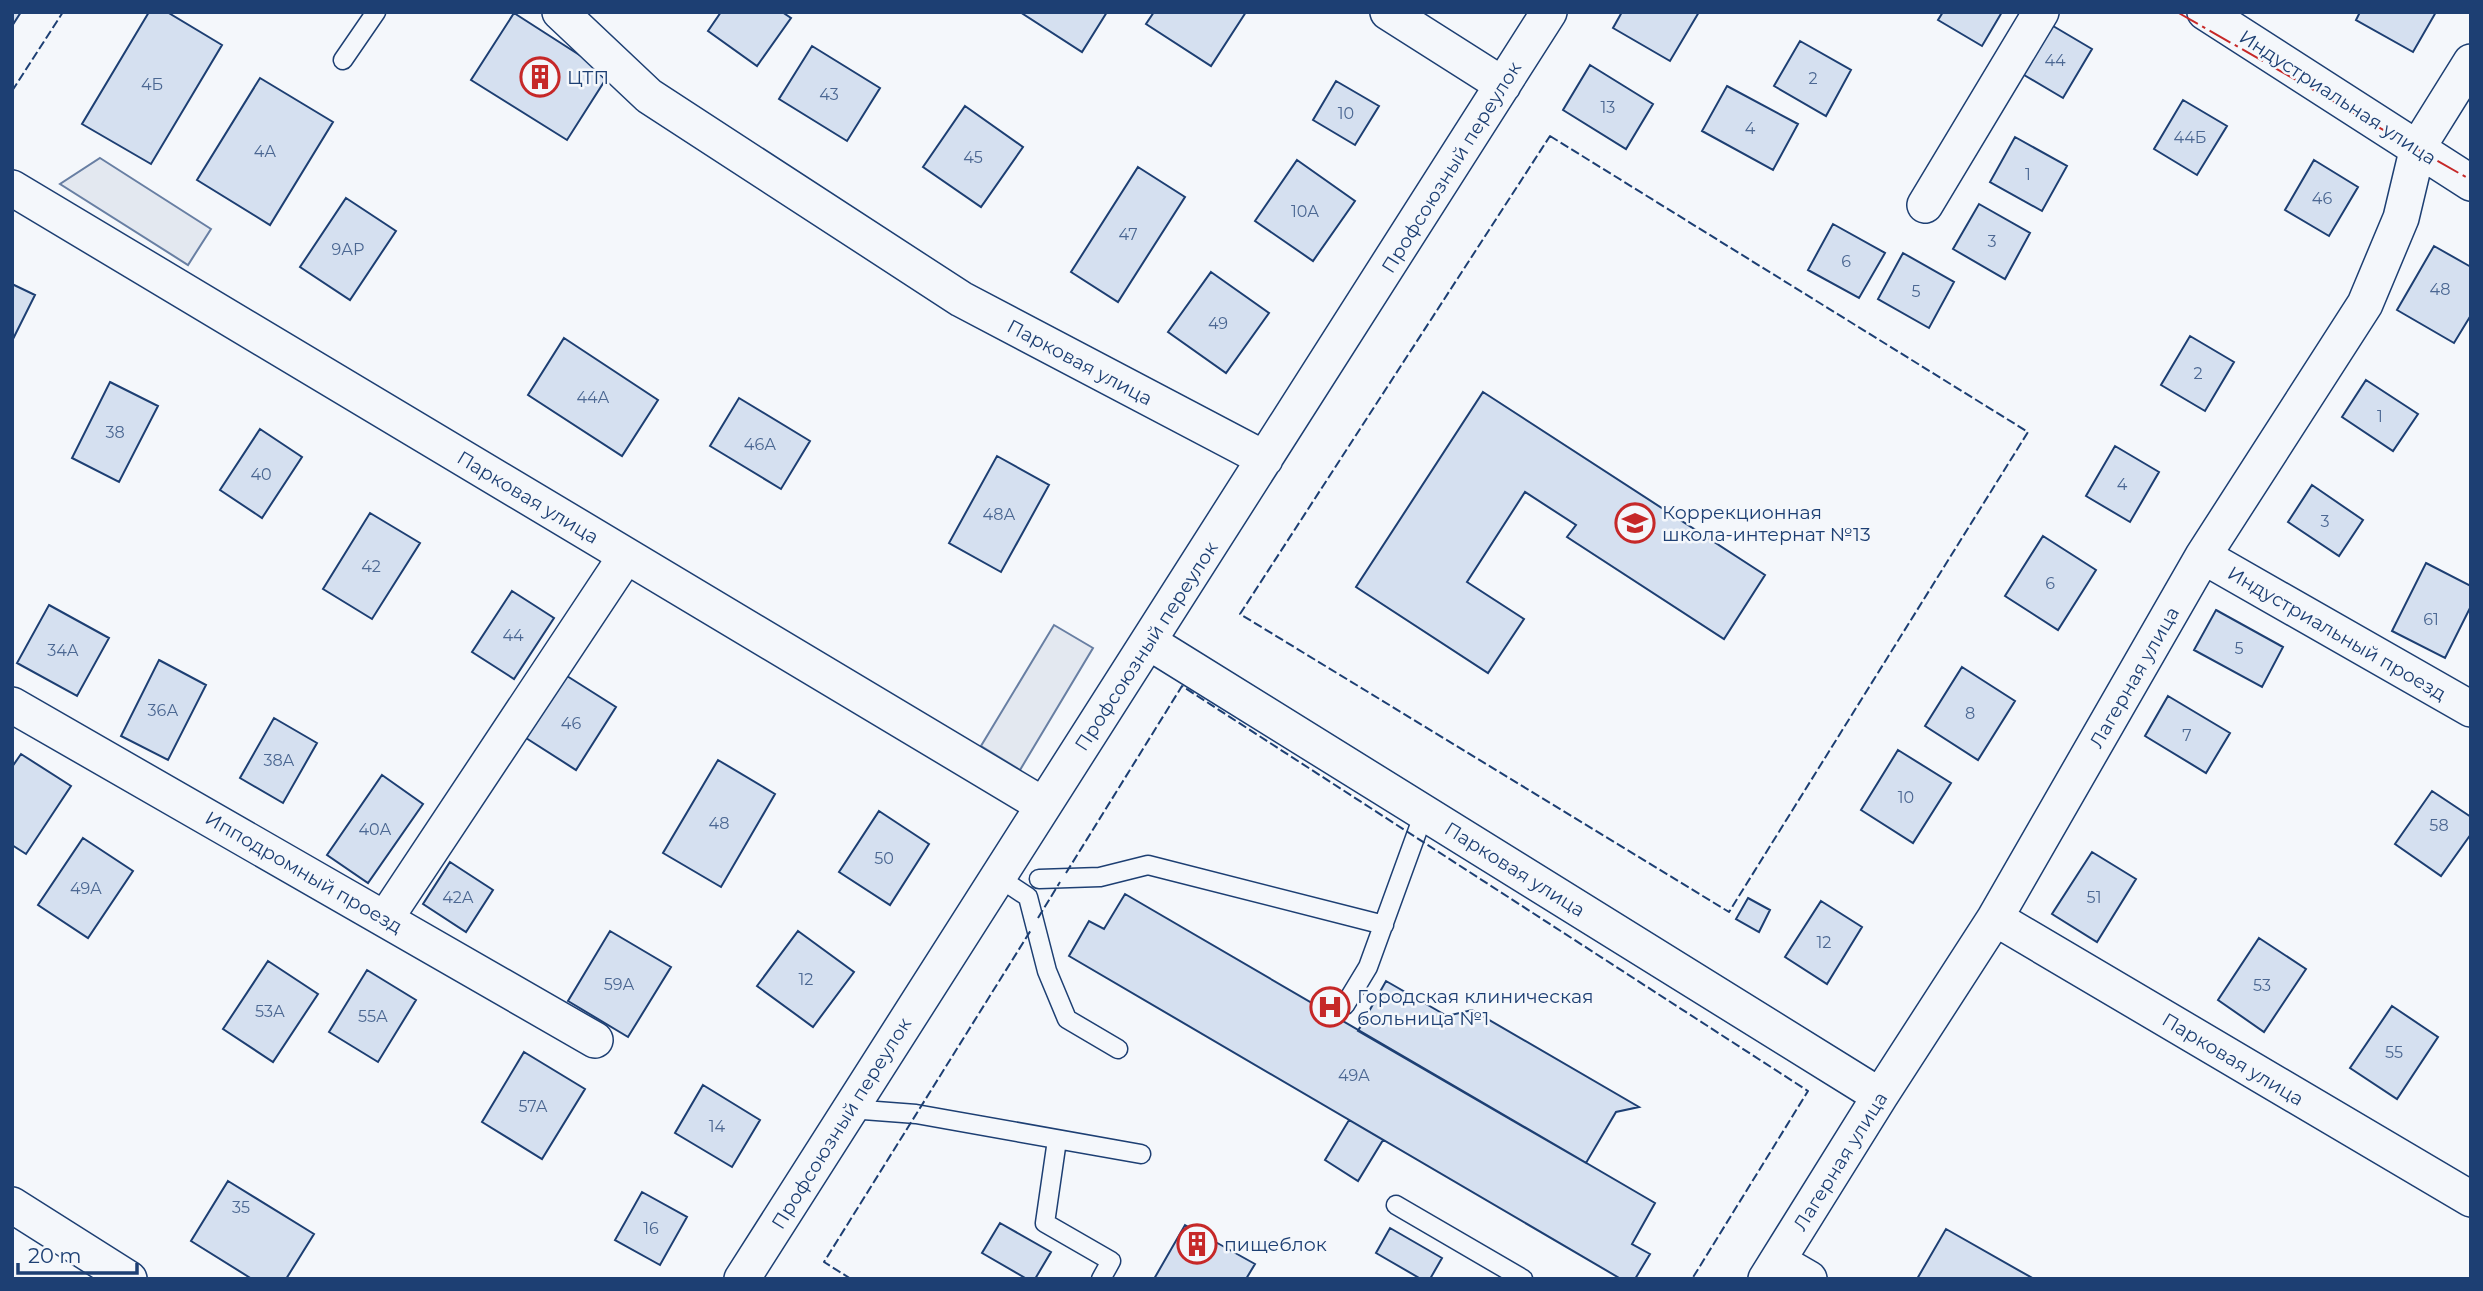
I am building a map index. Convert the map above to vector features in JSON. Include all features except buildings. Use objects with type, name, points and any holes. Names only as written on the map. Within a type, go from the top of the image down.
[{"type":"street","name":"Парковая улица","points":[[560,12],[649,96],[961,299],[1265,459]]},
{"type":"street","points":[[1388,12],[1503,85]]},
{"type":"street","name":"Профсоюзный переулок","points":[[742,1279],[1549,12]]},
{"type":"street","points":[[1925,205],[2042,12]]},
{"type":"street","name":"Индустриальная улица","points":[[2206,12],[2471,183]]},
{"type":"street","name":"Лагерная улица","points":[[1772,1270],[1880,1096],[1995,919],[2203,556],[2365,304],[2401,218],[2418,147],[2471,62]]},
{"type":"street","name":"Парковая улица","points":[[12,188],[1043,805]]},
{"type":"street","points":[[385,919],[626,555]]},
{"type":"street","name":"Индустриальный проезд","points":[[2203,556],[2471,709]]},
{"type":"street","name":"Парковая улица","points":[[1149,642],[1880,1096]]},
{"type":"street","name":"Ипподромный проезд","points":[[12,705],[595,1040]]},
{"type":"street","name":"Парковая улица","points":[[1995,919],[2471,1199]]},
{"type":"street","points":[[12,1205],[129,1279]]},
{"type":"street","points":[[1772,1270],[1809,1279]]},
{"type":"lane","points":[[343,60],[376,12]]},
{"type":"lane","points":[[1345,1005],[1368,967],[1424,813]]},
{"type":"lane","points":[[1039,879],[1100,877],[1148,865],[1384,925]]},
{"type":"lane","points":[[998,877],[1028,897],[1047,971],[1067,1019],[1118,1049]]},
{"type":"lane","points":[[850,1109],[916,1114],[1141,1154]]},
{"type":"lane","points":[[1057,1140],[1045,1223],[1111,1261],[1101,1279]]},
{"type":"lane","points":[[1396,1205],[1522,1279]]},
{"type":"shaded area","points":[[100,158],[211,229],[188,265],[60,184]]},
{"type":"shaded area","points":[[1054,625],[1093,648],[1020,770],[981,746]]},
{"type":"fence","points":[[12,91],[63,12]]},
{"type":"fence","points":[[1550,136],[2028,432],[1729,912],[1240,614],[1550,136]]},
{"type":"fence","points":[[1066,873],[1182,686],[1808,1091],[1692,1279]]},
{"type":"fence","points":[[1038,918],[1060,882]]},
{"type":"fence","points":[[851,1279],[824,1262],[1031,930]]},
{"type":"power","points":[[2177,12],[2471,180]]},
{"type":"place","name":"ЦТП","points":[[540,77]]},
{"type":"place","name":"Коррекционная школа-интернат №13","points":[[1635,523]]},
{"type":"place","name":"Городская клиническая больница №1","points":[[1330,1007]]},
{"type":"place","name":"пищеблок","points":[[1197,1244]]}]
